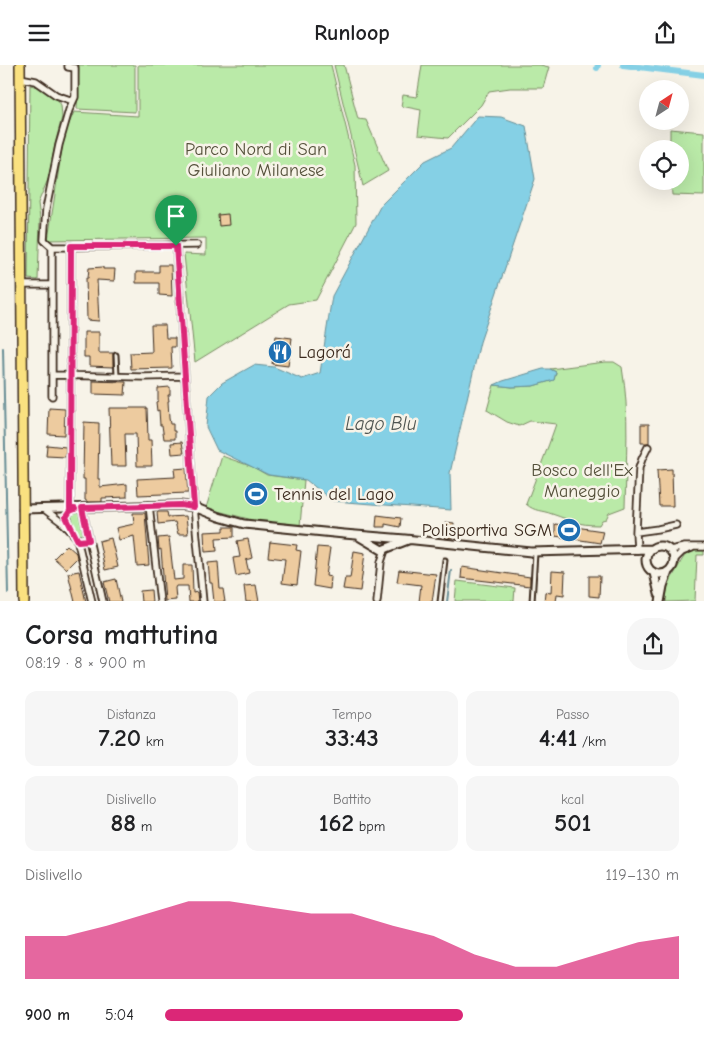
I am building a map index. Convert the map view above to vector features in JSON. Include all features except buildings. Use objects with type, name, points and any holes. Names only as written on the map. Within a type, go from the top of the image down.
[{"type":"main road","points":[[20,65],[24,601]]},
{"type":"street","points":[[68,65],[68,67],[75,68],[75,97],[59,145],[46,209],[44,240],[52,247],[197,245]]},
{"type":"street","points":[[20,77],[36,81],[56,95],[73,101]]},
{"type":"street","points":[[71,246],[71,376],[76,509],[89,540],[103,601]]},
{"type":"street","points":[[176,246],[194,507],[203,601]]},
{"type":"street","points":[[52,247],[52,396]]},
{"type":"street","points":[[21,285],[52,285]]},
{"type":"street","points":[[52,375],[117,377],[185,375]]},
{"type":"street","points":[[637,550],[639,468],[648,447]]},
{"type":"street","points":[[149,505],[160,601]]},
{"type":"street","points":[[23,509],[180,505],[194,507],[244,524],[535,552],[628,551],[661,546],[670,550],[685,547],[704,547]]},
{"type":"street","points":[[44,509],[60,520],[73,533]]},
{"type":"street","points":[[76,509],[70,511],[66,517],[78,541],[92,601]]},
{"type":"street","points":[[636,532],[676,525]]},
{"type":"street","points":[[358,535],[383,549],[408,540]]},
{"type":"street","points":[[383,537],[377,540],[383,549]]},
{"type":"street","points":[[377,601],[383,549],[390,541],[383,537]]},
{"type":"street","points":[[660,601],[662,586],[668,572],[673,567],[675,559],[680,554],[694,547]]},
{"type":"street","points":[[646,562],[647,554],[651,549]]},
{"type":"street","points":[[670,550],[675,559]]},
{"type":"street","points":[[628,551],[640,555],[648,568],[654,573],[668,572]]},
{"type":"street","points":[[654,573],[660,601]]},
{"type":"lane","points":[[116,355],[117,377]]},
{"type":"lane","points":[[78,541],[89,540]]},
{"type":"lane","points":[[532,601],[535,552]]},
{"type":"lane","points":[[440,601],[445,560]]},
{"type":"green space","points":[[79,65],[135,65],[135,112],[77,109]]},
{"type":"green space","name":"Parco Nord di San Giuliano Milanese","points":[[138,65],[331,65],[355,165],[356,223],[316,300],[289,304],[195,362],[184,254],[206,255],[206,238],[48,240],[64,135],[74,112],[138,116]]},
{"type":"green space","points":[[334,65],[344,65],[358,119],[366,120],[388,171],[363,186]]},
{"type":"green space","points":[[422,65],[540,65],[549,67],[543,88],[510,88],[489,91],[481,105],[448,138],[418,135],[421,110],[401,106],[403,95],[417,97]]},
{"type":"green space","points":[[30,85],[39,87],[58,100],[61,105],[62,117],[49,177],[38,203],[40,219],[38,280],[28,279]]},
{"type":"green space","points":[[670,130],[704,132],[704,196],[672,195],[672,190],[689,190],[689,140],[670,140]]},
{"type":"green space","name":"Bosco dell'Ex Maneggio","points":[[614,362],[622,367],[627,437],[625,507],[609,513],[606,519],[602,520],[599,525],[575,522],[529,507],[526,504],[556,424],[530,421],[519,426],[507,422],[487,410],[494,385],[512,387],[533,386],[554,380],[556,372],[550,369]]},
{"type":"green space","name":"Tennis del Lago","points":[[222,456],[253,467],[267,475],[304,480],[300,526],[268,524],[206,508]]},
{"type":"green space","points":[[77,511],[84,534],[79,535],[69,521],[70,513]]},
{"type":"green space","points":[[704,549],[704,555],[697,555],[695,601],[666,601],[669,584],[684,557],[693,551]]},
{"type":"green space","points":[[457,581],[515,588],[514,601],[455,601]]},
{"type":"water","name":"Lago Blu","points":[[478,116],[501,117],[526,126],[535,179],[480,342],[450,473],[451,510],[333,501],[306,480],[269,475],[217,450],[206,427],[209,396],[222,383],[254,365],[274,367],[302,379],[320,373],[332,296],[381,205],[425,161],[451,148]]},
{"type":"water","points":[[543,369],[550,369],[556,372],[554,380],[533,386],[512,387],[494,385],[503,381]]},
{"type":"waterway","points":[[623,65],[704,75]]},
{"type":"waterway","points":[[3,348],[8,593]]},
{"type":"waterway","points":[[447,601],[451,570]]},
{"type":"place","name":"Lagorá","points":[[280,352]]},
{"type":"place","name":"Tennis del Lago","points":[[256,494]]},
{"type":"place","name":"Polisportiva SGM","points":[[569,530]]},
{"type":"route","points":[[71,246],[176,246],[194,507],[186,505],[149,505],[82,508],[89,540],[78,541],[66,517],[70,511],[75,509],[70,509],[71,246]]}]
